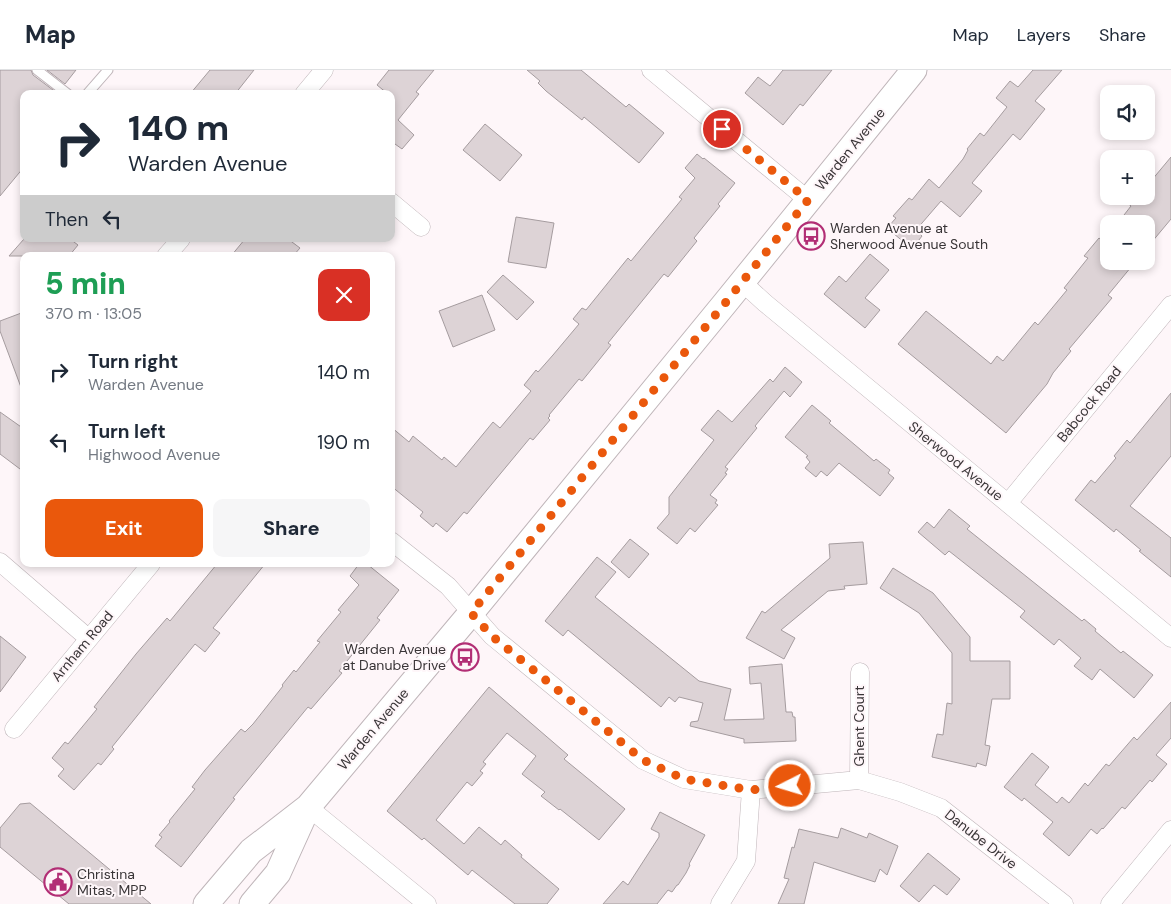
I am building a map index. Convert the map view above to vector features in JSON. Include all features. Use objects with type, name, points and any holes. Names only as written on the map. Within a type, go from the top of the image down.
[{"type":"main road","name":"Warden Avenue","points":[[206,904],[251,851],[308,807],[471,613],[914,70]]},
{"type":"main road","name":"Warden Avenue","points":[[252,904],[278,873],[308,807]]},
{"type":"street","points":[[307,90],[324,70]]},
{"type":"street","points":[[650,70],[808,200]]},
{"type":"street","points":[[395,205],[421,227]]},
{"type":"street","points":[[170,252],[178,242]]},
{"type":"street","name":"Sherwood Avenue","points":[[742,282],[1171,638]]},
{"type":"street","name":"Babcock Road","points":[[1008,504],[1171,305]]},
{"type":"street","name":"Danube Drive","points":[[395,544],[448,586],[492,636],[643,760],[684,779],[751,790],[859,780],[900,792],[941,808],[1064,904]]},
{"type":"street","points":[[0,562],[88,638]]},
{"type":"street","name":"Arnham Road","points":[[14,729],[148,567]]},
{"type":"street","name":"Ghent Court","points":[[859,780],[860,672]]},
{"type":"street","points":[[720,904],[746,860],[751,790]]},
{"type":"street","points":[[308,807],[427,904]]},
{"type":"street","points":[[1110,904],[1171,830]]},
{"type":"lane","points":[[38,70],[63,90]]},
{"type":"lane","points":[[91,90],[108,70]]},
{"type":"building","points":[[0,70],[31,70],[33,75],[53,90],[20,90],[20,172],[0,196]]},
{"type":"building","points":[[47,70],[76,70],[65,84]]},
{"type":"building","points":[[210,70],[254,70],[238,90],[193,90]]},
{"type":"building","points":[[389,70],[434,70],[416,92],[419,94],[398,120],[414,135],[402,149],[395,144],[395,90],[383,90],[377,85]]},
{"type":"building","points":[[527,70],[581,70],[626,107],[629,104],[664,133],[639,163],[584,117],[582,120],[546,91],[538,83],[540,81]]},
{"type":"building","points":[[783,70],[832,70],[803,106],[800,104],[783,125],[745,93],[758,77],[770,86]]},
{"type":"building","points":[[1033,70],[1062,70],[1035,101],[1045,109],[1020,140],[1013,134],[972,183],[982,191],[960,217],[941,201],[916,230],[922,236],[912,249],[887,228],[896,218],[893,216],[909,198],[912,200],[929,179],[939,188],[963,159],[967,149],[980,133],[984,136],[1007,107],[996,98],[1010,81],[1018,87]]},
{"type":"building","points":[[485,124],[522,155],[500,181],[463,150]]},
{"type":"building","points":[[697,154],[735,183],[718,204],[720,206],[694,238],[697,241],[668,277],[664,274],[608,343],[611,345],[582,381],[579,379],[549,415],[548,418],[550,420],[533,440],[530,438],[467,514],[464,512],[447,532],[436,523],[433,527],[420,516],[423,512],[395,489],[395,430],[409,442],[413,436],[442,460],[444,457],[456,467],[493,422],[500,428],[531,391],[524,385],[536,370],[538,372],[579,324],[573,319],[582,308],[586,310],[628,258],[631,261],[682,199],[679,197],[695,178],[685,168]]},
{"type":"building","points":[[1171,157],[1171,219],[1155,238],[1155,215],[1124,215],[1131,206],[1130,205],[1155,205],[1155,176]]},
{"type":"building","points":[[516,217],[554,223],[546,268],[508,262]]},
{"type":"building","points":[[1099,238],[1100,270],[1129,270],[1108,295],[1112,298],[1069,349],[1071,351],[1053,373],[1047,384],[1006,433],[898,344],[926,311],[991,364],[997,356],[1003,361],[1035,322],[1038,325],[1067,290],[1064,288],[1088,258],[1084,256]]},
{"type":"building","points":[[21,242],[74,242],[78,245],[72,252],[20,252],[20,256],[9,256]]},
{"type":"building","points":[[243,242],[292,242],[300,248],[296,252],[234,252]]},
{"type":"building","points":[[870,254],[889,270],[865,298],[880,310],[865,328],[824,294],[839,276],[846,282]]},
{"type":"building","points":[[503,275],[534,302],[517,320],[487,292]]},
{"type":"building","points":[[482,295],[495,330],[453,347],[439,311]]},
{"type":"building","points":[[20,314],[20,385],[0,331],[0,321]]},
{"type":"building","points":[[785,367],[802,382],[790,397],[784,391],[755,426],[757,428],[725,467],[728,469],[725,473],[727,474],[710,495],[717,500],[715,503],[718,505],[695,532],[690,528],[677,544],[657,528],[669,514],[669,497],[714,440],[701,430],[718,410],[732,422],[770,379],[773,382]]},
{"type":"building","points":[[1171,393],[1171,456],[1130,506],[1171,538],[1171,577],[1116,529],[1114,532],[1075,500],[1091,480],[1095,483],[1116,458],[1114,456],[1127,440],[1130,443]]},
{"type":"building","points":[[812,405],[831,421],[829,423],[874,461],[876,459],[890,470],[888,473],[894,478],[880,496],[839,463],[827,476],[821,471],[816,477],[805,468],[810,462],[806,457],[808,456],[785,437]]},
{"type":"building","points":[[0,412],[20,426],[20,469],[0,454]]},
{"type":"building","points":[[949,509],[970,526],[967,529],[1082,621],[1084,619],[1121,653],[1123,651],[1153,675],[1134,698],[1100,669],[1092,680],[1074,666],[1081,658],[1059,639],[1054,645],[1020,617],[1025,611],[949,551],[945,555],[918,532],[927,522],[934,528]]},
{"type":"building","points":[[630,539],[649,554],[629,578],[611,562]]},
{"type":"building","points":[[863,542],[867,584],[844,586],[845,589],[828,591],[781,630],[795,638],[784,659],[746,638],[762,611],[765,613],[830,558],[829,544]]},
{"type":"building","points":[[597,557],[616,572],[595,597],[699,681],[731,689],[724,720],[764,719],[761,683],[750,684],[749,667],[782,664],[786,712],[792,712],[793,717],[795,717],[796,741],[744,743],[744,739],[690,726],[691,722],[698,721],[703,703],[679,697],[675,702],[669,697],[661,707],[568,630],[563,636],[545,621]]},
{"type":"building","points":[[215,567],[263,567],[213,628],[220,633],[205,652],[195,644],[112,747],[114,749],[101,765],[98,763],[74,790],[58,776],[64,769],[52,758],[65,742],[68,744],[97,709],[94,707],[167,618],[170,621]]},
{"type":"building","points":[[357,567],[371,567],[399,590],[377,618],[380,620],[339,671],[342,673],[311,709],[308,707],[233,798],[235,799],[181,867],[155,846],[162,837],[159,835],[195,789],[192,787],[205,770],[241,729],[245,732],[253,724],[294,670],[296,672],[320,642],[317,641],[341,612],[338,610],[359,585],[350,576]]},
{"type":"building","points":[[893,568],[933,593],[970,637],[970,661],[1010,661],[1010,699],[992,699],[985,745],[990,746],[986,766],[977,763],[976,767],[932,757],[937,734],[943,735],[947,703],[952,704],[952,653],[919,613],[880,588]]},
{"type":"building","points":[[0,636],[26,657],[0,692]]},
{"type":"building","points":[[489,687],[568,755],[564,759],[625,809],[599,840],[541,796],[545,792],[522,774],[536,756],[507,733],[483,762],[486,764],[480,771],[483,773],[472,786],[467,782],[436,820],[464,844],[479,827],[501,845],[505,840],[522,855],[521,857],[559,889],[547,904],[515,904],[472,870],[468,875],[424,838],[422,840],[387,811]]},
{"type":"building","points":[[1171,702],[1171,738],[1156,755],[1167,764],[1152,782],[1150,780],[1125,809],[1122,807],[1103,829],[1097,834],[1091,829],[1069,856],[1043,834],[1053,822],[1024,798],[1022,801],[1004,787],[1032,753],[1049,767],[1035,785],[1057,803],[1062,797],[1069,803],[1085,783],[1088,786],[1106,764],[1109,766],[1134,737],[1137,740]]},
{"type":"building","points":[[30,803],[151,904],[69,904],[0,847],[0,828],[20,804]]},
{"type":"building","points":[[660,812],[705,835],[686,873],[672,892],[668,890],[657,904],[603,904],[623,881],[628,885],[659,837],[659,833],[651,829]]},
{"type":"building","points":[[841,828],[867,838],[869,833],[898,846],[887,875],[880,869],[875,882],[814,862],[804,904],[778,904],[789,879],[784,878],[799,829],[838,838]]},
{"type":"building","points":[[928,853],[960,879],[947,895],[934,885],[919,902],[900,886]]},
{"type":"place","name":"Warden Avenue at Sherwood Avenue South","points":[[811,236]]},
{"type":"place","name":"Warden Avenue at Danube Drive","points":[[465,657]]},
{"type":"place","name":"Christina Mitas, MPP","points":[[58,882]]},
{"type":"route","points":[[722,129],[808,200],[471,613],[492,636],[643,760],[684,779],[751,790],[790,786]]}]
